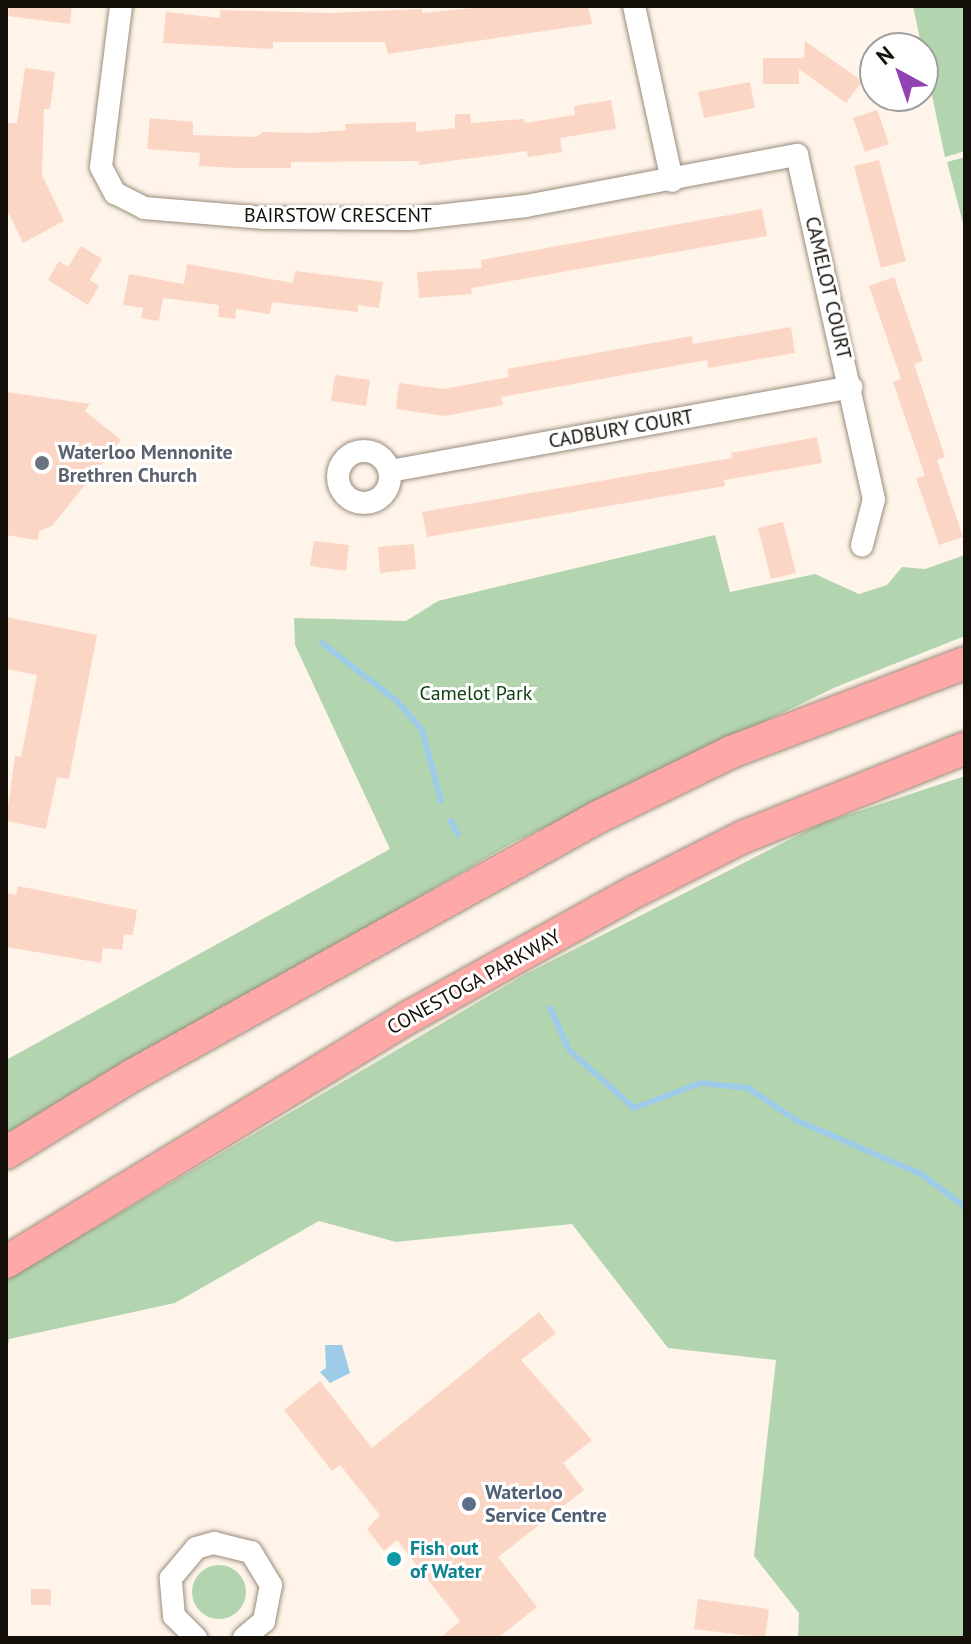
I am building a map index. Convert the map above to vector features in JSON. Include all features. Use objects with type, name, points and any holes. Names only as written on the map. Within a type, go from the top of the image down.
[{"type":"highway","points":[[6,1153],[133,1075],[598,817],[731,752],[965,663]]},
{"type":"highway","name":"CONESTOGA PARKWAY","points":[[6,1262],[411,1016],[634,892],[743,837],[965,748]]},
{"type":"street","name":"BAIRSTOW CRESCENT","points":[[121,6],[101,167],[107,183],[126,203],[265,218],[410,219],[526,206],[672,181]]},
{"type":"street","points":[[634,6],[672,181]]},
{"type":"street","name":"CAMELOT COURT","points":[[672,181],[797,155],[874,499],[862,545]]},
{"type":"street","name":"CADBURY COURT","points":[[390,471],[851,387]]},
{"type":"street","points":[[188,1636],[169,1598],[181,1561],[205,1545],[234,1544],[251,1552],[271,1585],[264,1621],[244,1638]]},
{"type":"green space","points":[[913,6],[965,6],[965,151],[945,157],[935,112],[939,112],[939,32],[919,32]]},
{"type":"green space","points":[[965,157],[965,227],[964,227],[947,162]]},
{"type":"green space","name":"Camelot Park","points":[[715,535],[730,592],[815,574],[859,594],[887,585],[902,567],[925,569],[965,555],[965,636],[836,687],[512,843],[6,1137],[6,1060],[390,849],[295,645],[294,618],[406,621],[438,601]]},
{"type":"green space","points":[[965,776],[965,1638],[798,1638],[799,1613],[754,1556],[776,1360],[668,1348],[572,1224],[396,1242],[319,1221],[175,1303],[9,1339],[6,1354],[6,1280],[524,975],[820,824]]},
{"type":"green space","points":[[219,1565],[238,1573],[246,1592],[238,1611],[219,1619],[200,1611],[192,1592],[200,1573]]},
{"type":"water","points":[[325,1345],[342,1345],[350,1373],[330,1383],[320,1372],[326,1368]]},
{"type":"building","points":[[9,6],[72,6],[70,24],[8,16]]},
{"type":"building","points":[[493,6],[588,6],[592,24],[388,54],[385,42],[273,42],[273,49],[163,43],[166,12],[220,18],[220,10],[330,13],[422,9],[422,13]]},
{"type":"building","points":[[805,41],[859,79],[859,85],[846,103],[799,69],[799,84],[763,84],[763,58],[804,58]]},
{"type":"building","points":[[25,68],[55,72],[50,109],[44,109],[42,175],[64,221],[23,243],[6,208],[6,123],[17,123]]},
{"type":"building","points":[[750,82],[755,108],[704,118],[698,92]]},
{"type":"building","points":[[611,100],[616,129],[560,138],[562,152],[528,157],[527,151],[419,165],[419,161],[291,162],[291,168],[235,168],[199,166],[200,153],[147,149],[150,118],[193,122],[193,135],[256,137],[263,132],[346,130],[345,124],[416,122],[416,132],[455,128],[455,114],[470,114],[471,123],[524,119],[525,123],[575,115],[574,106]]},
{"type":"building","points":[[878,112],[889,144],[865,152],[853,118]]},
{"type":"building","points":[[879,160],[906,261],[881,268],[854,166]]},
{"type":"building","points":[[762,209],[767,236],[471,288],[472,294],[419,298],[417,272],[482,268],[481,260]]},
{"type":"building","points":[[81,246],[102,259],[90,280],[99,286],[88,305],[48,280],[59,261],[68,267]]},
{"type":"building","points":[[187,264],[293,283],[295,271],[383,282],[379,308],[358,305],[358,312],[272,302],[270,314],[236,309],[235,319],[218,317],[219,305],[163,298],[159,321],[141,318],[143,308],[123,305],[129,274],[184,284]]},
{"type":"building","points":[[894,277],[923,361],[914,364],[945,457],[937,460],[963,537],[939,545],[916,478],[925,476],[893,382],[901,379],[869,286]]},
{"type":"building","points":[[791,327],[795,353],[708,368],[707,360],[501,397],[503,405],[445,416],[396,409],[399,383],[443,389],[509,377],[507,369],[692,336],[693,344]]},
{"type":"building","points":[[335,375],[370,380],[366,406],[331,401]]},
{"type":"building","name":"Waterloo Mennonite Brethren Church","points":[[6,392],[90,404],[85,411],[121,440],[52,526],[39,531],[38,540],[6,535]]},
{"type":"building","points":[[817,437],[822,463],[724,480],[725,486],[427,537],[422,512],[732,458],[731,453]]},
{"type":"building","points":[[783,522],[796,573],[771,579],[758,528]]},
{"type":"building","points":[[314,541],[349,545],[346,571],[310,566]]},
{"type":"building","points":[[414,544],[416,569],[380,573],[378,547]]},
{"type":"building","points":[[6,617],[97,635],[69,779],[57,777],[46,829],[6,821],[15,756],[21,757],[37,675],[6,669]]},
{"type":"building","points":[[18,886],[137,910],[133,935],[124,934],[122,950],[103,948],[101,963],[6,947],[6,893],[16,895]]},
{"type":"building","name":"Waterloo Service Centre","points":[[539,1312],[556,1333],[521,1360],[592,1440],[563,1463],[584,1490],[498,1557],[537,1607],[498,1638],[440,1638],[460,1621],[397,1540],[384,1551],[367,1529],[380,1515],[340,1465],[332,1471],[284,1410],[320,1381],[372,1448]]},
{"type":"building","points":[[31,1589],[51,1589],[51,1605],[31,1605]]},
{"type":"building","points":[[698,1599],[769,1609],[765,1638],[694,1629]]},
{"type":"waterway","points":[[322,643],[397,701],[422,730],[441,801]]},
{"type":"waterway","points":[[451,821],[458,834]]},
{"type":"waterway","points":[[550,1008],[569,1050],[634,1108],[701,1083],[748,1088],[796,1120],[921,1174],[965,1207]]},
{"type":"place","name":"Waterloo Mennonite Brethren Church","points":[[42,463]]},
{"type":"place","name":"Waterloo Service Centre","points":[[469,1504]]},
{"type":"place","name":"Fish out of Water","points":[[394,1559]]}]
